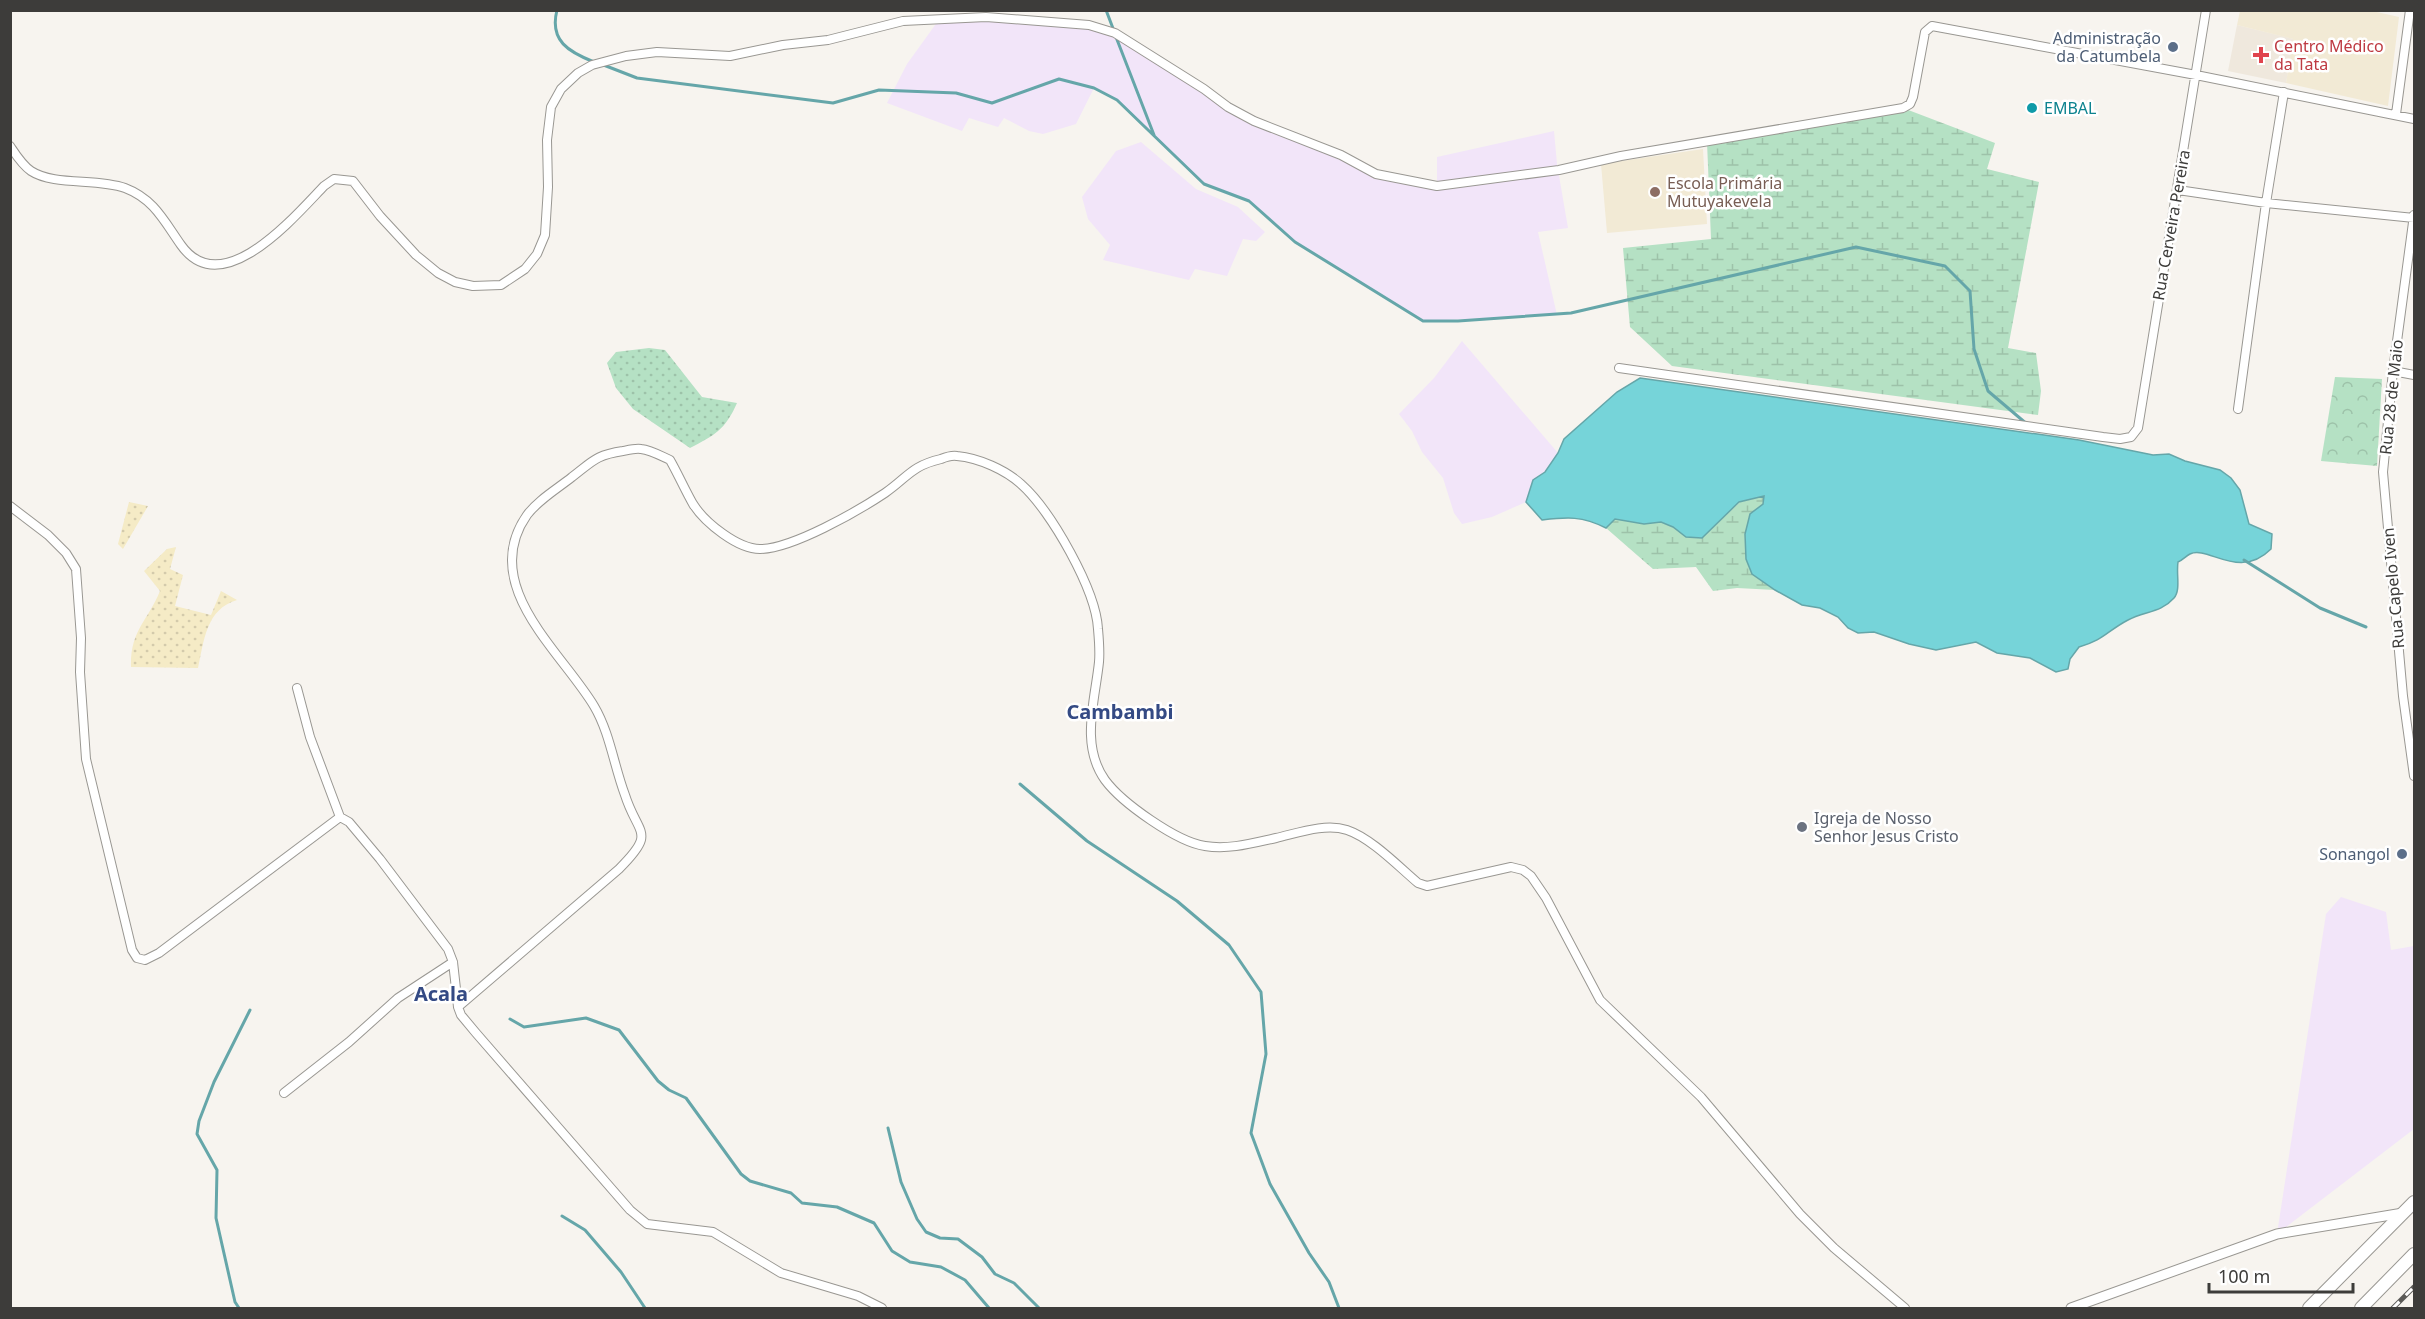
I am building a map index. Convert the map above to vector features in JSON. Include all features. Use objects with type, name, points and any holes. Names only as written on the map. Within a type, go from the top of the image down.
[{"type":"highway","points":[[2309,1308],[2415,1202]]},
{"type":"highway","points":[[2361,1308],[2415,1254]]},
{"type":"street","name":"Rua Cerveira Pereira","points":[[1619,368],[2112,438],[2132,437],[2138,428],[2206,10]]},
{"type":"street","points":[[2396,114],[2407,11]]},
{"type":"street","points":[[10,146],[22,163],[32,172],[46,177],[122,187],[138,194],[153,204],[189,254],[209,263],[225,264],[241,259],[262,246],[324,186],[334,179],[352,181],[416,255],[438,273],[455,282],[482,286],[501,285],[525,269],[537,254],[545,235],[548,187],[547,140],[551,107],[555,97],[578,73],[592,66],[626,56],[657,52],[730,56],[783,45],[828,40],[903,21],[986,17],[1089,25],[1124,37],[1228,107],[1254,121],[1341,155],[1376,174],[1437,186],[1559,170],[1621,156],[1903,108],[1910,104],[1913,97],[1925,32],[1932,26],[2415,119]]},
{"type":"street","points":[[2238,409],[2266,203],[2284,92]]},
{"type":"street","points":[[2178,190],[2266,203],[2414,216]]},
{"type":"street","name":"Rua 28 de Maio","points":[[2383,472],[2393,371],[2414,216]]},
{"type":"street","points":[[2393,371],[2415,375]]},
{"type":"street","points":[[458,1007],[619,869],[632,855],[643,837],[642,830],[627,803],[611,744],[594,706],[569,669],[547,644],[529,616],[518,592],[513,568],[513,546],[528,514],[602,454],[640,448],[670,460],[694,506],[708,522],[726,536],[759,550],[785,545],[817,530],[874,500],[923,463],[955,455],[999,469],[1021,484],[1050,520],[1085,580],[1096,609],[1098,628],[1099,659],[1090,734],[1092,750],[1104,778],[1128,805],[1184,840],[1205,846],[1240,846],[1318,829],[1346,830],[1367,842],[1418,883],[1427,886],[1511,867],[1523,870],[1531,876],[1546,898],[1600,1000],[1701,1096],[1800,1214],[1834,1248],[1905,1308]]},
{"type":"street","name":"Rua Capelo Iven","points":[[2383,472],[2403,696],[2412,736],[2415,776]]},
{"type":"street","points":[[10,506],[48,535],[66,553],[75,569],[81,638],[80,672],[86,759],[132,950],[137,958],[145,960],[159,953],[340,817]]},
{"type":"street","points":[[297,688],[310,737],[340,817],[349,822],[394,876],[448,949],[453,962],[461,1015],[630,1210],[647,1224],[713,1232],[781,1273],[858,1296],[882,1308]]},
{"type":"street","points":[[284,1093],[349,1042],[398,998],[453,962]]},
{"type":"street","points":[[2071,1308],[2277,1234],[2403,1213]]},
{"type":"shaded area","points":[[2368,10],[2399,17],[2388,106],[2286,83],[2293,39],[2237,25],[2240,11]]},
{"type":"shaded area","points":[[986,17],[1089,25],[1115,33],[1228,107],[1376,174],[1437,186],[1437,157],[1554,131],[1568,228],[1538,232],[1557,315],[1423,321],[1295,242],[1249,201],[1204,184],[1118,100],[1094,88],[1076,124],[1043,134],[1029,131],[1004,118],[998,127],[969,118],[962,131],[887,103],[907,64],[938,21]]},
{"type":"shaded area","name":"Centro Médico da Tata","points":[[2237,25],[2294,39],[2286,83],[2228,71]]},
{"type":"shaded area","points":[[1141,142],[1196,189],[1238,207],[1265,232],[1256,241],[1243,239],[1227,276],[1195,269],[1189,280],[1103,260],[1110,245],[1088,219],[1082,197],[1116,151]]},
{"type":"shaded area","name":"Escola Primária Mutuyakevela","points":[[1703,149],[1707,224],[1607,233],[1601,164]]},
{"type":"shaded area","points":[[1462,341],[1558,453],[1545,472],[1533,480],[1526,502],[1492,517],[1462,524],[1454,513],[1443,478],[1422,452],[1412,431],[1399,414],[1434,378]]},
{"type":"shaded area","points":[[2341,897],[2386,912],[2391,950],[2414,946],[2414,1129],[2277,1234],[2326,914]]},
{"type":"green space","points":[[1903,108],[1995,143],[1987,169],[2039,182],[2008,348],[2036,353],[2041,391],[2038,415],[1672,366],[1630,327],[1623,248],[1711,239],[1707,142]]},
{"type":"green space","points":[[649,348],[665,350],[702,397],[737,403],[728,420],[718,431],[690,448],[633,409],[616,388],[607,363],[616,352]]},
{"type":"green space","points":[[2335,377],[2382,379],[2377,466],[2321,461]]},
{"type":"green space","points":[[1764,496],[1763,504],[1745,534],[1746,559],[1752,574],[1775,590],[1737,588],[1713,591],[1696,567],[1653,569],[1606,528],[1615,519],[1644,524],[1661,522],[1673,527],[1686,537],[1702,538],[1740,502]]},
{"type":"sand","points":[[129,502],[148,506],[123,549],[118,544]]},
{"type":"sand","points":[[176,547],[170,569],[183,575],[175,606],[211,615],[221,591],[237,600],[227,604],[213,618],[205,637],[198,668],[131,667],[133,644],[160,591],[144,571],[167,549]]},
{"type":"water","points":[[1640,378],[2079,440],[2153,455],[2169,454],[2185,461],[2220,470],[2231,478],[2240,490],[2249,524],[2272,534],[2271,549],[2259,558],[2247,562],[2225,560],[2206,554],[2190,554],[2178,562],[2177,591],[2169,603],[2128,620],[2100,638],[2079,647],[2070,659],[2068,669],[2056,672],[2030,658],[1997,653],[1976,642],[1936,650],[1874,632],[1858,633],[1848,628],[1838,617],[1820,608],[1802,605],[1752,574],[1746,559],[1745,534],[1750,514],[1763,504],[1764,496],[1739,502],[1702,538],[1686,537],[1673,527],[1661,522],[1644,524],[1615,519],[1606,528],[1575,518],[1542,520],[1526,502],[1533,480],[1545,472],[1564,439],[1617,392]]},
{"type":"waterway","points":[[557,10],[556,30],[563,44],[594,62]]},
{"type":"waterway","points":[[1106,10],[1114,31]]},
{"type":"waterway","points":[[1116,37],[1154,135]]},
{"type":"waterway","points":[[601,64],[637,78],[833,103],[879,90],[956,93],[992,103],[1059,79],[1094,88],[1117,100],[1204,184],[1249,201],[1295,242],[1423,321],[1458,321],[1571,313],[1856,247],[1945,266],[1970,291],[1974,349],[1988,391],[2028,425]]},
{"type":"waterway","points":[[2244,560],[2320,608],[2366,627]]},
{"type":"waterway","points":[[1020,784],[1087,841],[1177,901],[1229,945],[1261,992],[1266,1054],[1251,1133],[1270,1184],[1309,1253],[1329,1282],[1339,1308]]},
{"type":"waterway","points":[[239,1308],[235,1302],[216,1218],[217,1170],[197,1134],[199,1121],[214,1082],[250,1010]]},
{"type":"waterway","points":[[510,1019],[524,1027],[586,1018],[619,1030],[658,1081],[669,1090],[686,1098],[741,1174],[750,1181],[791,1193],[802,1203],[837,1207],[874,1223],[892,1251],[910,1262],[941,1267],[965,1280],[989,1308]]},
{"type":"waterway","points":[[888,1128],[901,1182],[917,1219],[926,1232],[940,1238],[958,1239],[982,1257],[995,1274],[1014,1283],[1039,1308]]},
{"type":"waterway","points":[[562,1216],[585,1230],[621,1272],[645,1308]]},
{"type":"railway","points":[[2393,1308],[2414,1287]]},
{"type":"place","name":"Administração da Catumbela","points":[[2173,47]]},
{"type":"place","name":"Centro Médico da Tata","points":[[2261,55]]},
{"type":"place","name":"EMBAL","points":[[2032,108]]},
{"type":"place","name":"Escola Primária Mutuyakevela","points":[[1655,192]]},
{"type":"place","name":"Igreja de Nosso Senhor Jesus Cristo","points":[[1802,827]]},
{"type":"place","name":"Sonangol","points":[[2402,854]]},
{"type":"district","name":"Cambambi","points":[[1120,711]]},
{"type":"district","name":"Acala","points":[[441,993]]}]
